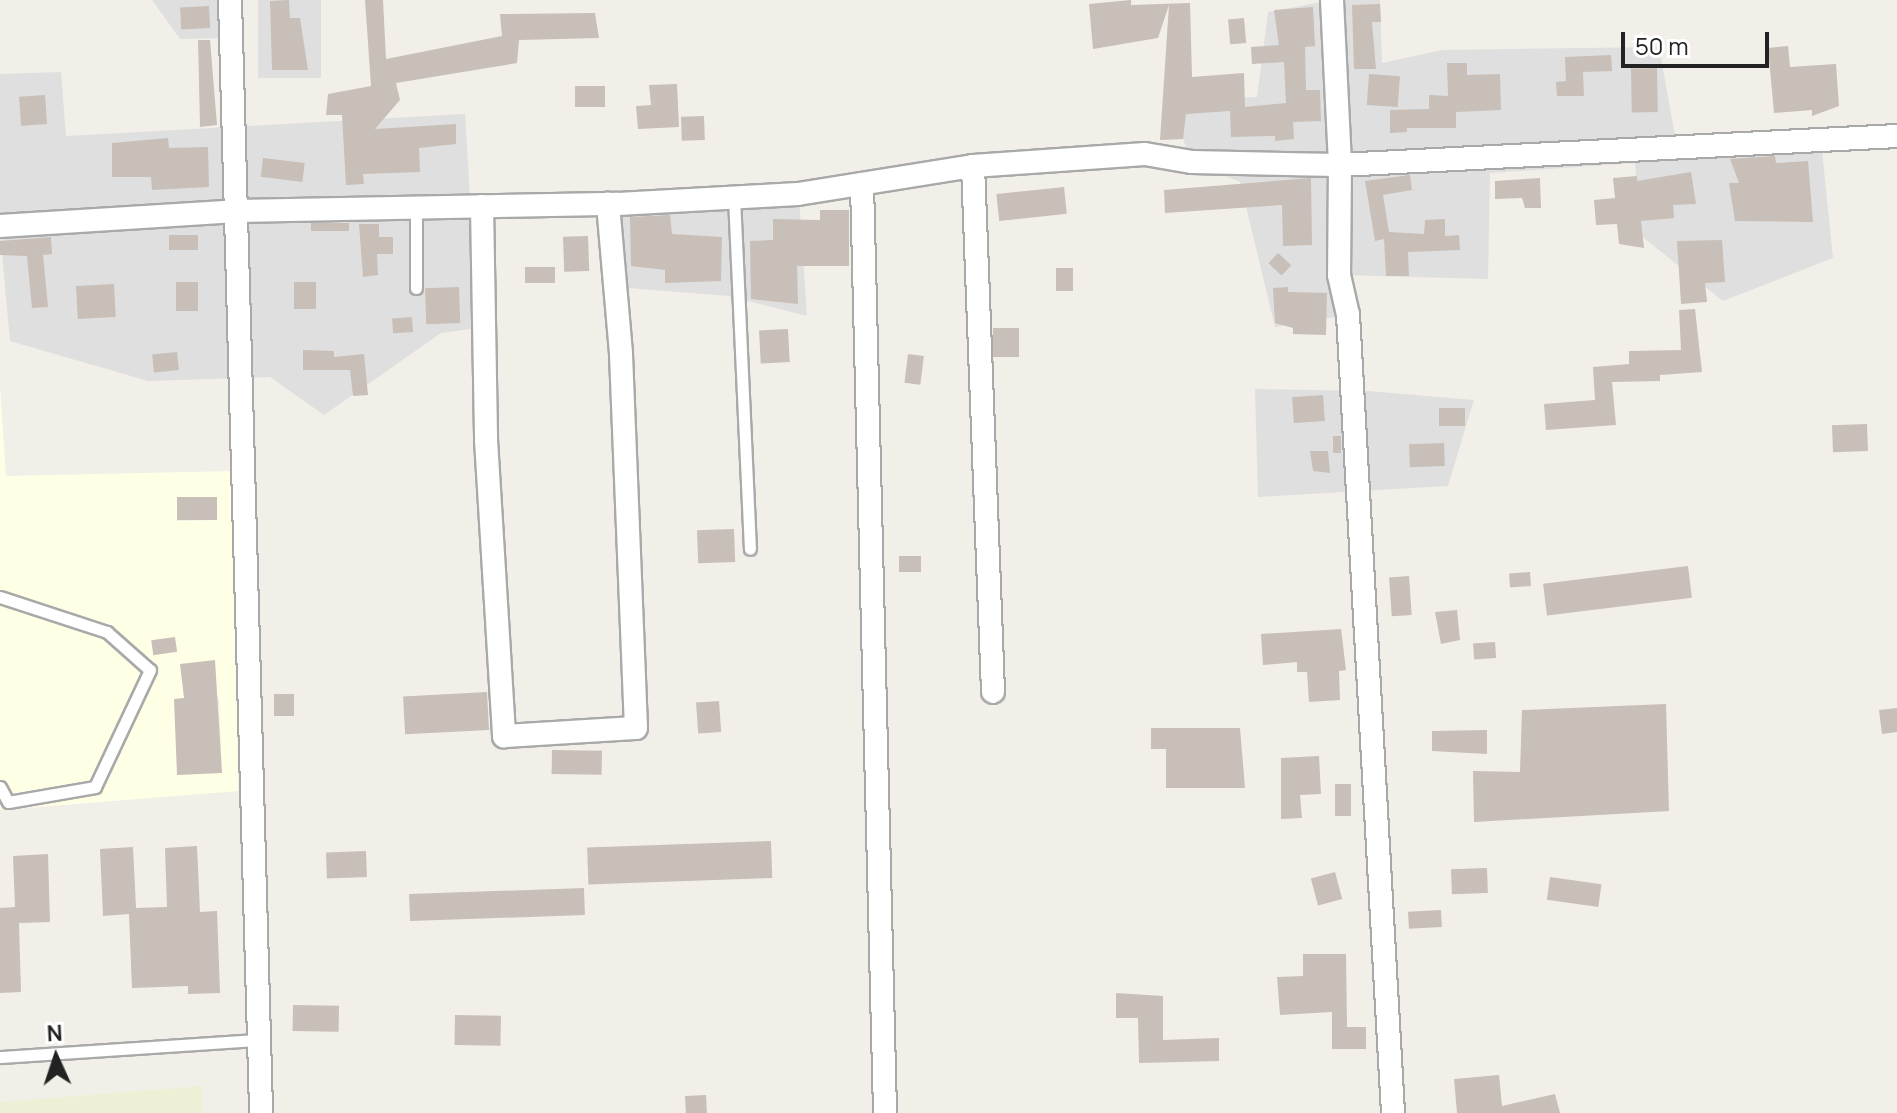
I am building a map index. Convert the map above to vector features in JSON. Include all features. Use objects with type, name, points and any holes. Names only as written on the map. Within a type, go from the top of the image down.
[{"type":"street","points":[[230,0],[261,1113]]},
{"type":"street","points":[[1332,0],[1340,165],[1339,275],[1348,315],[1393,1113]]},
{"type":"street","points":[[0,226],[237,211],[608,204],[734,197],[862,184],[973,166],[1145,154],[1192,162],[1340,165],[1897,136]]},
{"type":"street","points":[[973,166],[993,692]]},
{"type":"street","points":[[862,184],[885,1113]]},
{"type":"street","points":[[482,206],[486,440],[504,736],[636,728],[621,353],[608,204]]},
{"type":"lane","points":[[734,197],[750,549]]},
{"type":"lane","points":[[416,207],[416,288]]},
{"type":"lane","points":[[0,597],[107,632],[150,670],[95,787],[4,803],[0,787]]},
{"type":"lane","points":[[0,1057],[258,1040]]},
{"type":"shaded area","points":[[152,0],[230,0],[231,38],[180,39]]},
{"type":"shaded area","points":[[258,0],[321,0],[321,78],[258,78]]},
{"type":"shaded area","points":[[1332,0],[1380,0],[1382,63],[1442,50],[1659,47],[1677,147],[1821,140],[1833,258],[1723,301],[1640,235],[1635,163],[1490,173],[1488,279],[1340,275],[1348,315],[1275,327],[1240,182],[1192,162],[1183,139],[1182,100],[1257,97],[1268,12]]},
{"type":"shaded area","points":[[61,72],[66,136],[465,114],[478,328],[441,333],[324,415],[270,377],[148,381],[10,341],[0,232],[0,74]]},
{"type":"shaded area","points":[[799,196],[807,316],[729,296],[628,288],[619,205]]},
{"type":"shaded area","points":[[0,387],[6,476],[234,471],[238,791],[0,810]],"holes":[[[217,497],[217,520],[177,521],[177,498]],[[219,697],[222,772],[178,775],[174,699]]]},
{"type":"shaded area","points":[[1255,389],[1368,391],[1474,400],[1448,486],[1258,497]]},
{"type":"shaded area","points":[[202,1086],[203,1113],[0,1113],[0,1102]]},
{"type":"building","points":[[289,0],[290,18],[300,18],[308,70],[272,70],[270,1]]},
{"type":"building","points":[[365,0],[383,0],[386,59],[502,36],[500,14],[595,13],[599,38],[519,40],[517,63],[396,83],[400,100],[375,129],[456,124],[456,144],[419,148],[420,172],[363,174],[364,184],[346,185],[342,115],[326,115],[328,94],[371,86]]},
{"type":"building","points":[[1131,0],[1131,5],[1190,3],[1192,77],[1244,73],[1245,107],[1286,103],[1284,62],[1252,64],[1251,47],[1279,45],[1274,10],[1313,7],[1315,46],[1305,47],[1306,90],[1320,90],[1321,121],[1293,122],[1294,139],[1275,141],[1275,136],[1231,137],[1230,111],[1186,114],[1183,139],[1160,140],[1169,5],[1158,38],[1093,49],[1089,4]]},
{"type":"building","points":[[1380,4],[1381,22],[1372,22],[1376,69],[1354,69],[1352,5]]},
{"type":"building","points":[[209,6],[210,28],[181,29],[180,8]]},
{"type":"building","points":[[1244,18],[1246,43],[1230,44],[1228,19]]},
{"type":"building","points":[[198,40],[210,40],[217,125],[200,127]]},
{"type":"building","points":[[1788,46],[1790,67],[1836,64],[1839,106],[1812,116],[1812,110],[1774,113],[1768,48]]},
{"type":"building","points":[[1611,55],[1612,71],[1583,72],[1584,96],[1557,96],[1556,82],[1566,81],[1565,57]]},
{"type":"building","points":[[1447,63],[1467,63],[1467,75],[1500,74],[1501,110],[1456,112],[1456,128],[1407,128],[1407,132],[1390,133],[1390,110],[1429,109],[1429,95],[1448,96]]},
{"type":"building","points":[[1631,68],[1657,68],[1658,112],[1632,112]]},
{"type":"building","points":[[1369,74],[1400,76],[1398,107],[1367,105]]},
{"type":"building","points":[[677,84],[679,127],[638,129],[636,106],[651,105],[649,85]]},
{"type":"building","points":[[575,86],[605,86],[605,107],[575,107]]},
{"type":"building","points":[[45,95],[47,124],[21,126],[19,97]]},
{"type":"building","points":[[704,116],[705,140],[682,141],[681,117]]},
{"type":"building","points":[[168,138],[169,148],[208,147],[209,187],[152,190],[151,177],[112,177],[112,143]]},
{"type":"building","points":[[1775,156],[1776,163],[1808,161],[1813,222],[1735,221],[1729,183],[1739,183],[1730,159]]},
{"type":"building","points":[[263,158],[305,163],[302,182],[261,177]]},
{"type":"building","points":[[1691,172],[1696,204],[1673,205],[1674,218],[1641,221],[1644,248],[1619,244],[1617,224],[1596,225],[1594,200],[1615,198],[1613,178],[1637,176],[1637,181]]},
{"type":"building","points":[[1410,175],[1412,190],[1383,195],[1389,232],[1424,234],[1425,220],[1445,219],[1445,236],[1459,235],[1460,250],[1408,252],[1409,276],[1386,276],[1384,239],[1375,241],[1365,181]]},
{"type":"building","points":[[1311,178],[1312,245],[1283,246],[1282,205],[1165,213],[1164,190]]},
{"type":"building","points":[[1540,178],[1541,208],[1525,208],[1522,198],[1495,199],[1495,181]]},
{"type":"building","points":[[1064,187],[1067,214],[999,221],[996,194]]},
{"type":"building","points":[[820,210],[849,210],[849,266],[797,266],[798,304],[751,299],[750,241],[773,240],[773,219],[820,220]]},
{"type":"building","points":[[670,215],[672,234],[722,237],[721,281],[665,283],[665,270],[631,266],[630,217]]},
{"type":"building","points":[[311,223],[349,223],[349,231],[311,231]]},
{"type":"building","points":[[359,224],[379,224],[379,237],[393,237],[393,254],[377,254],[378,275],[363,277]]},
{"type":"building","points":[[169,235],[198,235],[198,250],[169,250]]},
{"type":"building","points":[[588,236],[589,271],[564,272],[563,237]]},
{"type":"building","points":[[51,237],[52,254],[43,255],[48,307],[32,308],[27,256],[0,255],[0,241]]},
{"type":"building","points":[[1722,240],[1725,282],[1705,283],[1707,302],[1681,304],[1677,241]]},
{"type":"building","points":[[1278,253],[1291,265],[1282,276],[1268,263]]},
{"type":"building","points":[[525,267],[555,267],[555,283],[525,283]]},
{"type":"building","points":[[1056,268],[1073,268],[1073,291],[1056,291]]},
{"type":"building","points":[[176,282],[198,282],[198,311],[176,311]]},
{"type":"building","points":[[294,282],[316,282],[316,309],[294,309]]},
{"type":"building","points":[[114,284],[116,317],[78,319],[76,286]]},
{"type":"building","points":[[459,287],[460,323],[426,324],[425,288]]},
{"type":"building","points":[[1288,287],[1288,292],[1327,293],[1326,335],[1293,334],[1293,328],[1275,323],[1273,288]]},
{"type":"building","points":[[1695,309],[1702,372],[1660,375],[1660,381],[1612,382],[1616,425],[1546,430],[1544,404],[1595,400],[1593,367],[1629,364],[1629,351],[1681,350],[1679,310]]},
{"type":"building","points":[[412,317],[413,332],[393,333],[392,318]]},
{"type":"building","points":[[993,328],[1019,328],[1019,357],[993,357]]},
{"type":"building","points":[[788,329],[790,362],[761,363],[759,331]]},
{"type":"building","points":[[303,350],[334,351],[334,357],[364,354],[368,395],[353,396],[350,370],[303,370]]},
{"type":"building","points":[[177,352],[179,370],[154,373],[152,355]]},
{"type":"building","points":[[908,354],[924,356],[920,385],[904,383]]},
{"type":"building","points":[[1323,395],[1325,421],[1294,423],[1292,397]]},
{"type":"building","points":[[1439,408],[1465,408],[1465,426],[1439,426]]},
{"type":"building","points":[[1867,424],[1868,451],[1833,452],[1832,425]]},
{"type":"building","points":[[1333,436],[1341,436],[1341,453],[1333,453]]},
{"type":"building","points":[[1444,443],[1445,466],[1410,467],[1409,444]]},
{"type":"building","points":[[1310,451],[1328,451],[1330,473],[1313,471]]},
{"type":"building","points":[[177,497],[217,497],[217,520],[177,520]]},
{"type":"building","points":[[734,529],[735,562],[698,563],[697,530]]},
{"type":"building","points":[[899,556],[921,556],[921,572],[899,572]]},
{"type":"building","points":[[1688,566],[1692,598],[1547,616],[1543,584]]},
{"type":"building","points":[[1530,572],[1531,586],[1510,587],[1509,573]]},
{"type":"building","points":[[1409,576],[1412,615],[1392,616],[1389,577]]},
{"type":"building","points":[[1457,610],[1460,640],[1441,644],[1435,612]]},
{"type":"building","points":[[1341,629],[1346,670],[1339,671],[1340,700],[1309,702],[1307,672],[1297,672],[1297,662],[1263,665],[1261,634]]},
{"type":"building","points":[[175,637],[177,652],[153,655],[151,640]]},
{"type":"building","points":[[1495,642],[1496,658],[1474,659],[1473,644]]},
{"type":"building","points":[[215,660],[222,773],[177,775],[174,699],[184,698],[180,664]]},
{"type":"building","points":[[487,692],[489,730],[405,734],[403,696]]},
{"type":"building","points":[[274,694],[294,694],[294,716],[274,716]]},
{"type":"building","points":[[719,701],[721,732],[698,734],[696,703]]},
{"type":"building","points":[[1666,704],[1669,811],[1474,822],[1473,771],[1520,772],[1522,710]]},
{"type":"building","points":[[1897,708],[1897,732],[1882,734],[1879,710]]},
{"type":"building","points":[[1151,728],[1240,728],[1245,788],[1166,788],[1166,749],[1151,749]]},
{"type":"building","points":[[1487,730],[1487,754],[1432,751],[1432,731]]},
{"type":"building","points":[[552,750],[602,751],[602,775],[552,774]]},
{"type":"building","points":[[1319,756],[1321,794],[1300,795],[1302,818],[1281,819],[1281,758]]},
{"type":"building","points":[[1335,784],[1351,784],[1351,816],[1335,816]]},
{"type":"building","points":[[771,841],[772,878],[588,884],[587,847]]},
{"type":"building","points":[[197,846],[200,912],[217,911],[220,993],[188,994],[188,986],[132,988],[129,914],[103,916],[100,849],[133,847],[136,908],[167,907],[165,848]]},
{"type":"building","points":[[366,851],[367,877],[327,878],[326,852]]},
{"type":"building","points":[[48,854],[50,922],[19,923],[21,992],[0,993],[0,908],[15,907],[13,856]]},
{"type":"building","points":[[1487,868],[1488,893],[1452,894],[1451,869]]},
{"type":"building","points":[[1335,872],[1342,899],[1318,906],[1311,878]]},
{"type":"building","points":[[1550,877],[1601,884],[1598,907],[1547,900]]},
{"type":"building","points":[[584,888],[585,915],[410,921],[409,894]]},
{"type":"building","points":[[1441,910],[1442,927],[1409,929],[1408,912]]},
{"type":"building","points":[[1303,954],[1346,954],[1347,1027],[1366,1027],[1366,1049],[1332,1049],[1332,1012],[1280,1015],[1277,977],[1303,976]]},
{"type":"building","points":[[1116,993],[1163,996],[1163,1040],[1219,1038],[1219,1061],[1139,1063],[1138,1018],[1116,1018]]},
{"type":"building","points":[[293,1005],[339,1006],[339,1032],[293,1031]]},
{"type":"building","points":[[455,1015],[501,1016],[500,1046],[454,1045]]},
{"type":"building","points":[[1499,1075],[1502,1106],[1555,1094],[1560,1113],[1457,1113],[1454,1079]]},
{"type":"building","points":[[706,1095],[707,1113],[686,1113],[685,1096]]}]
